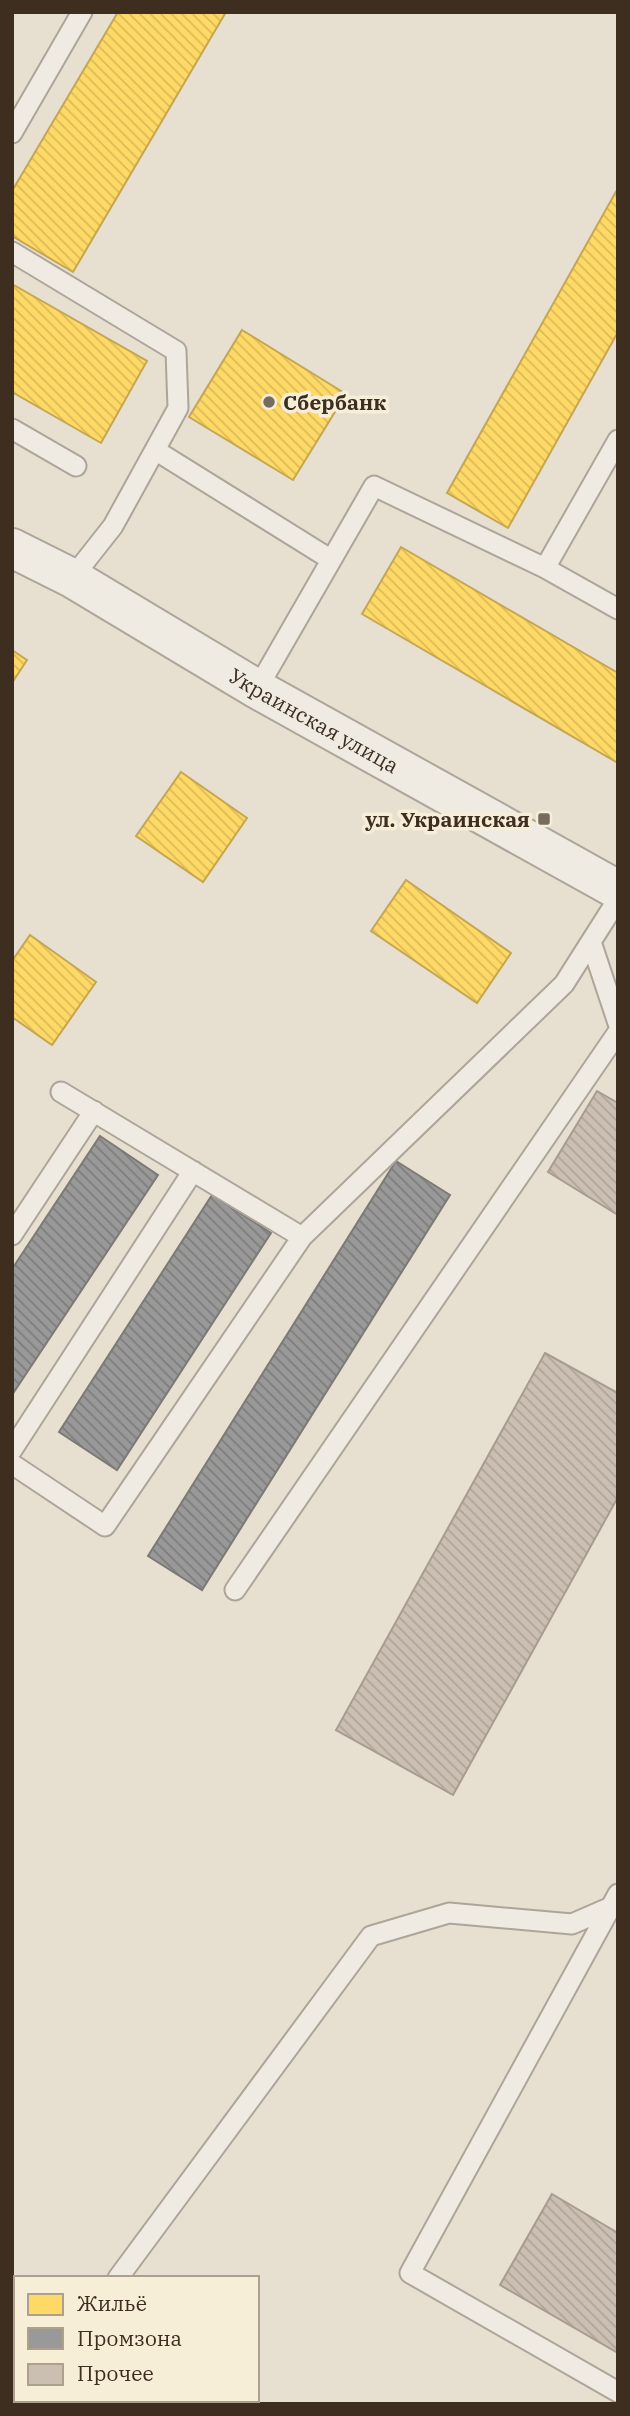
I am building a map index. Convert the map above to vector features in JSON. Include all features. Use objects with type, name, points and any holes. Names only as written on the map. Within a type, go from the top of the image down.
[{"type":"street","name":"Украинская улица","points":[[12,548],[72,578],[257,688],[618,890]]},
{"type":"lane","points":[[12,133],[82,12]]},
{"type":"lane","points":[[12,252],[176,351],[178,408],[113,526],[72,578]]},
{"type":"lane","points":[[12,429],[76,466]]},
{"type":"lane","points":[[545,568],[618,440]]},
{"type":"lane","points":[[155,450],[330,559]]},
{"type":"lane","points":[[257,688],[374,486],[545,568],[618,610]]},
{"type":"lane","points":[[12,1464],[105,1526],[302,1237],[565,984],[618,899]]},
{"type":"lane","points":[[591,942],[618,1023]]},
{"type":"lane","points":[[235,1590],[618,1032]]},
{"type":"lane","points":[[61,1092],[302,1237]]},
{"type":"lane","points":[[12,1235],[94,1111]]},
{"type":"lane","points":[[12,1450],[193,1171]]},
{"type":"lane","points":[[119,2276],[371,1936],[449,1913],[572,1924],[614,1901]]},
{"type":"lane","points":[[614,1901],[410,2273],[618,2392]]},
{"type":"building: Жильё","points":[[118,12],[226,12],[73,272],[12,236],[12,191]]},
{"type":"building: Жильё","points":[[618,188],[618,332],[508,528],[447,493]]},
{"type":"building: Жильё","points":[[12,284],[147,361],[101,443],[12,392]]},
{"type":"building: Жильё","points":[[242,330],[346,394],[293,480],[189,417]]},
{"type":"building: Жильё","points":[[401,547],[618,673],[618,763],[362,614]]},
{"type":"building: Жильё","points":[[12,650],[27,660],[12,683]]},
{"type":"building: Жильё","points":[[181,772],[247,818],[203,882],[136,836]]},
{"type":"building: Жильё","points":[[406,880],[511,953],[477,1003],[371,931]]},
{"type":"building: Жильё","points":[[30,935],[96,982],[52,1045],[12,1017],[12,961]]},
{"type":"building: Промзона","points":[[100,1136],[158,1175],[12,1395],[12,1269]]},
{"type":"building: Промзона","points":[[396,1161],[450,1195],[202,1590],[148,1556]]},
{"type":"building: Промзона","points":[[212,1195],[271,1233],[117,1470],[59,1432]]},
{"type":"building: Прочее","points":[[597,1091],[618,1103],[618,1215],[548,1172]]},
{"type":"building: Прочее","points":[[545,1353],[618,1393],[618,1497],[453,1795],[336,1730]]},
{"type":"building: Прочее","points":[[552,2194],[618,2233],[618,2353],[500,2285]]},
{"type":"place","name":"Сбербанк","points":[[269,402]]},
{"type":"place","name":"ул. Украинская","points":[[544,819]]}]
